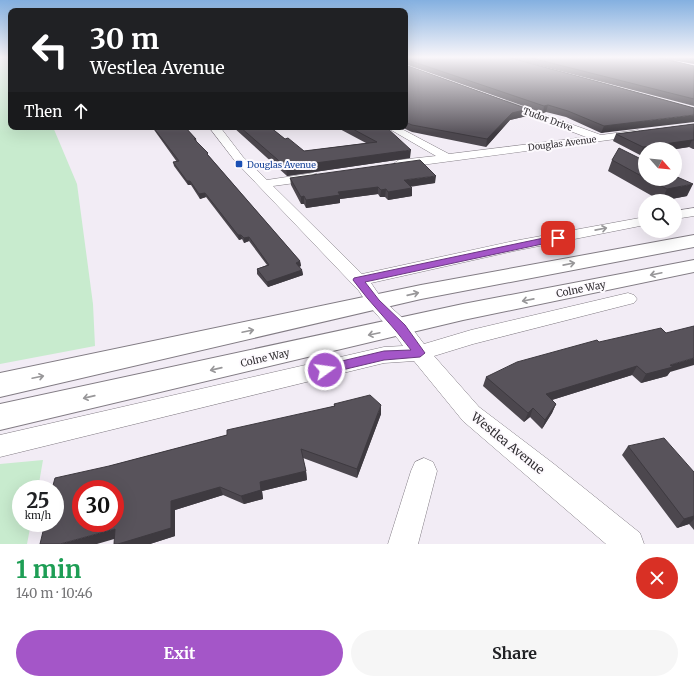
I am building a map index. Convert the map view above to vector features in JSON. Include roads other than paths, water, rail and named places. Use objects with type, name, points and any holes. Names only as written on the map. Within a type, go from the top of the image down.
[{"type":"highway","points":[[0,385],[421,292],[694,241]]},
{"type":"highway","name":"Colne Way","points":[[0,417],[401,328],[463,312],[611,284],[694,266]]},
{"type":"street","name":"Tudor Drive","points":[[499,101],[600,138]]},
{"type":"street","points":[[217,130],[239,159],[266,185],[322,176]]},
{"type":"street","points":[[396,130],[448,158]]},
{"type":"street","name":"Douglas Avenue","points":[[386,166],[650,131]]},
{"type":"street","name":"Westlea Avenue","points":[[266,185],[263,192],[271,203],[294,228],[309,233],[366,288],[375,303],[401,328],[471,414],[546,473],[621,541]]},
{"type":"street","points":[[682,214],[694,212]]},
{"type":"street","points":[[358,280],[514,246],[638,222]]},
{"type":"street","name":"Colne Way","points":[[0,446],[384,355],[420,353],[471,337],[628,300],[611,284]]},
{"type":"street","points":[[403,544],[424,471]]},
{"type":"place","name":"Douglas Avenue","points":[[239,164]]}]
